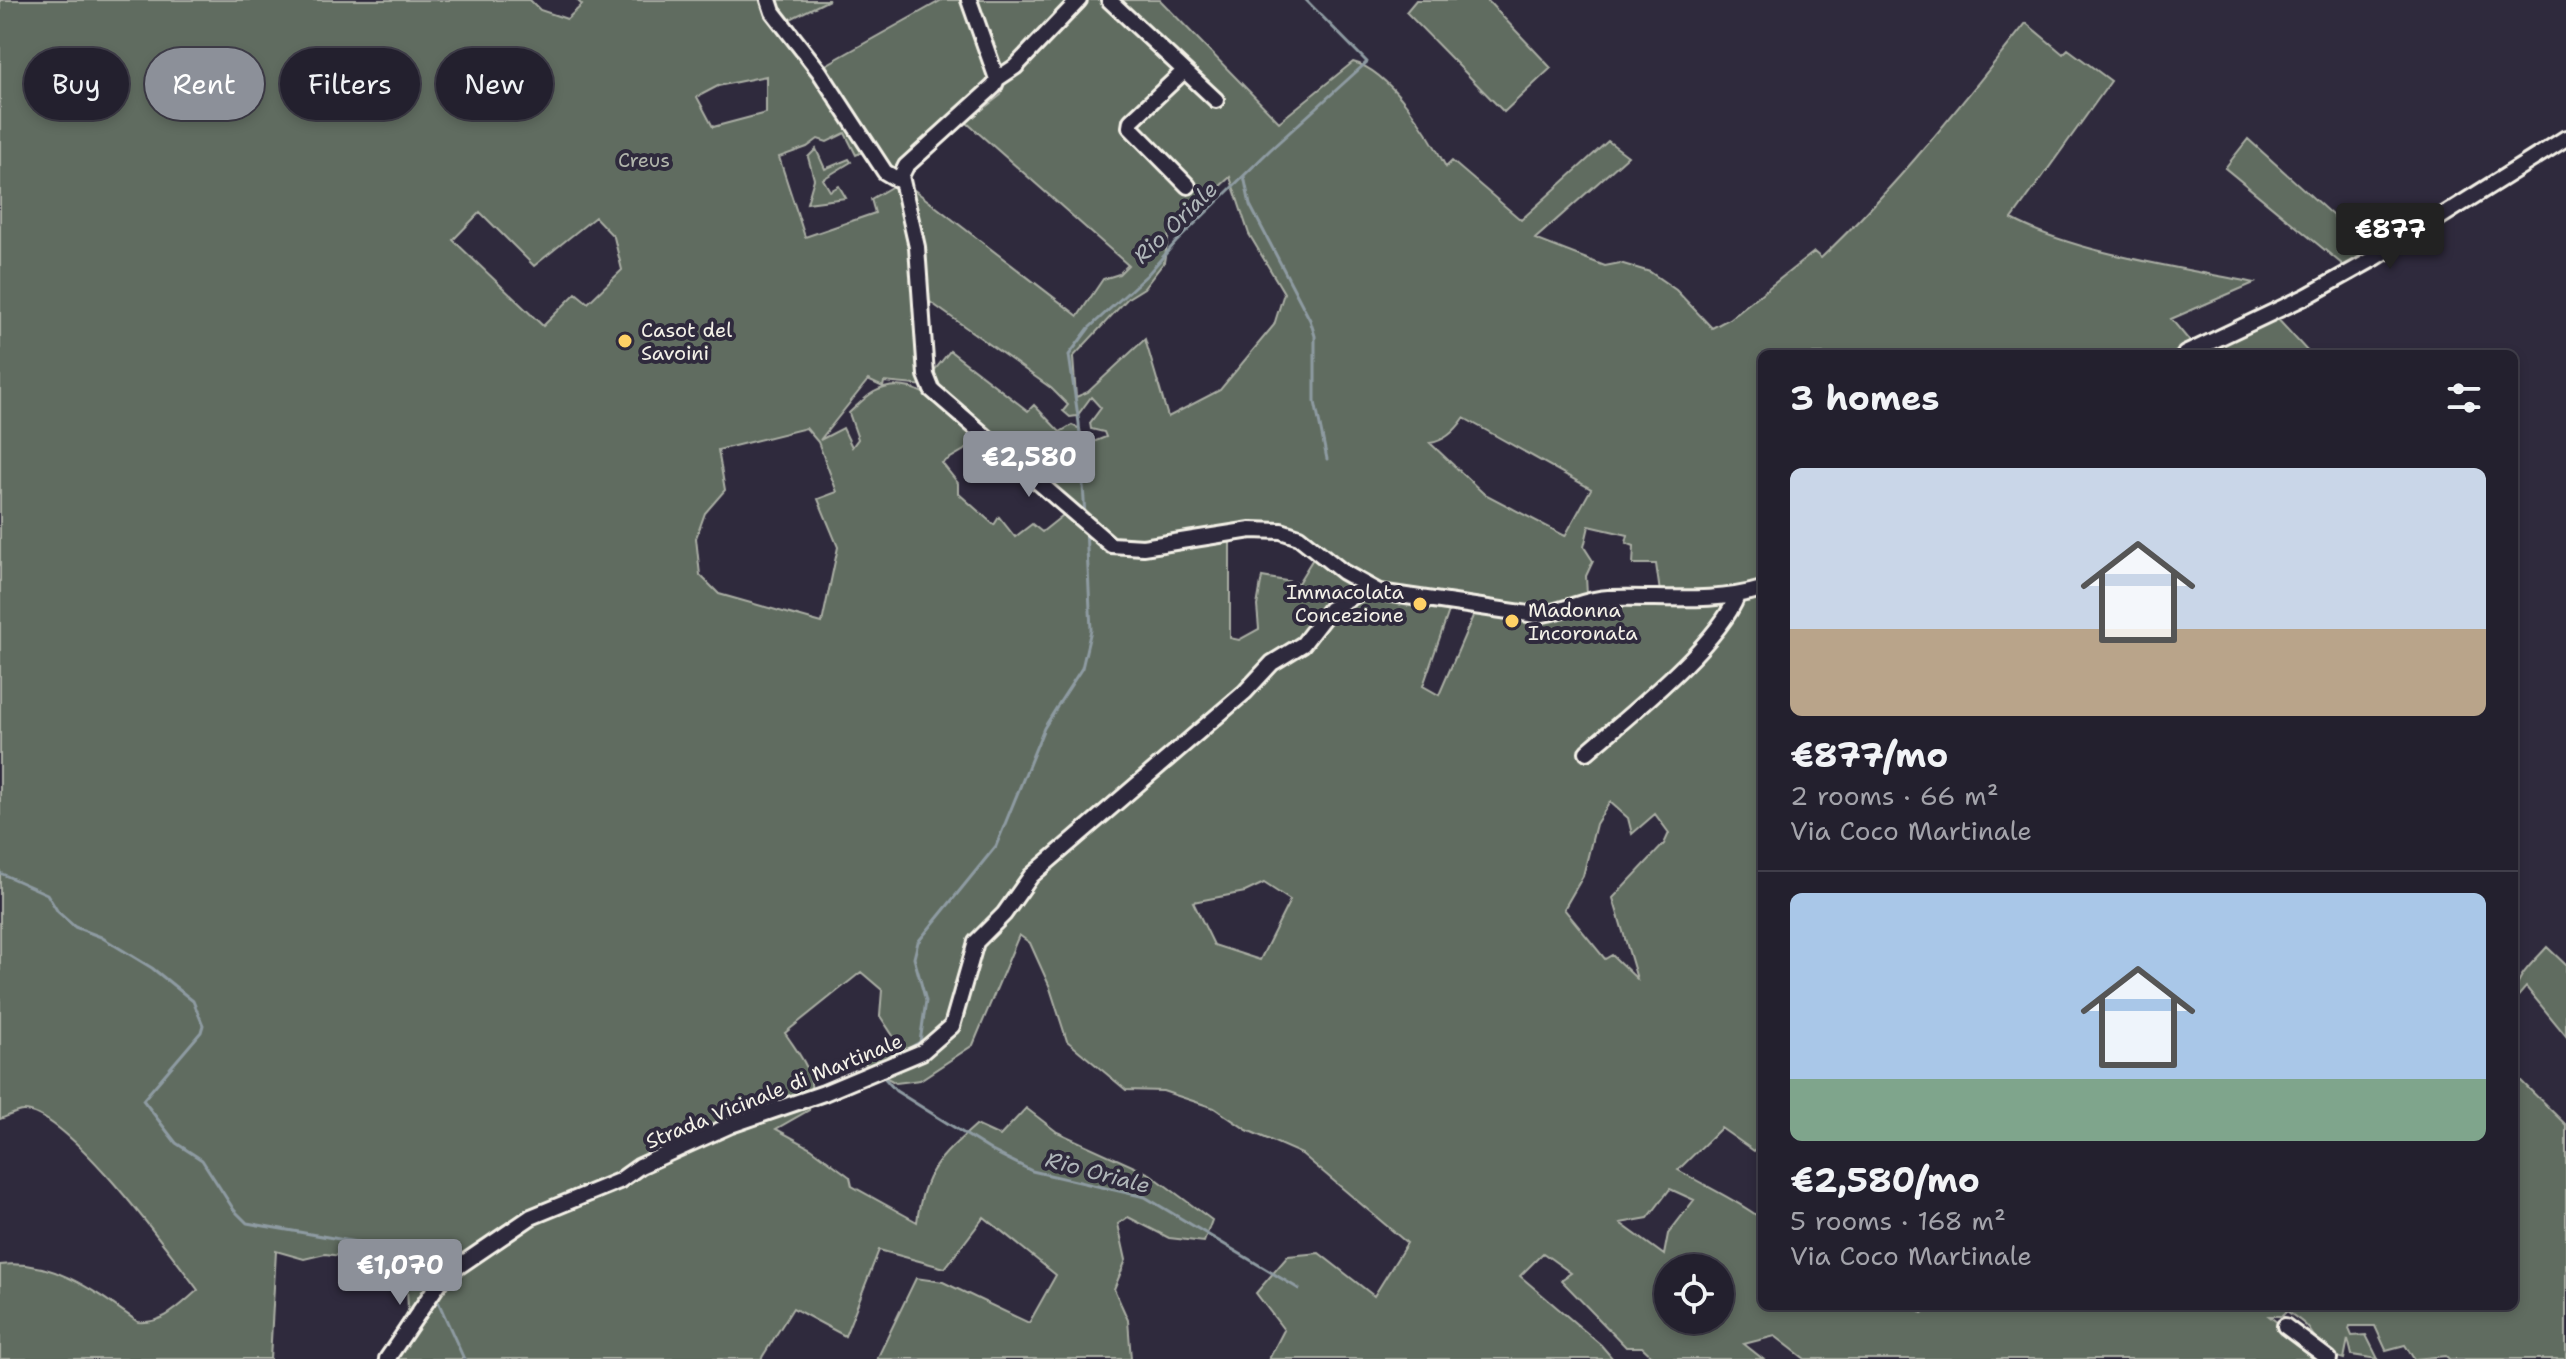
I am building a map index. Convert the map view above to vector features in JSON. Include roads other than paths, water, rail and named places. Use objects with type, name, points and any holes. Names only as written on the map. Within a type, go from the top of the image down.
[{"type":"street","points":[[769,0],[773,12],[819,71],[885,172],[902,182]]},
{"type":"street","points":[[969,0],[997,79]]},
{"type":"street","points":[[1079,0],[1015,67],[997,79],[986,97],[906,166],[902,182],[917,247],[924,358],[932,390],[1091,529],[1111,545],[1125,547],[1251,530],[1281,531],[1299,537],[1343,572],[1379,592],[1536,615],[1555,613],[1604,598],[1737,596],[1758,590]]},
{"type":"street","points":[[1109,0],[1216,100]]},
{"type":"street","points":[[1184,71],[1131,121],[1130,127],[1188,186]]},
{"type":"street","points":[[2193,350],[2307,296],[2375,258],[2566,138]]},
{"type":"street","name":"Strada Vicinale di Martinale","points":[[387,1359],[443,1277],[531,1217],[619,1181],[640,1166],[731,1125],[824,1093],[922,1052],[952,1026],[976,942],[1004,914],[1031,876],[1245,692],[1272,663],[1303,644],[1330,609],[1366,585]]},
{"type":"street","points":[[1587,752],[1689,658],[1726,617],[1737,596]]},
{"type":"street","points":[[2285,1326],[2329,1359]]},
{"type":"waterway","name":"Rio Oriale","points":[[1085,516],[1079,423],[1069,355],[1089,328],[1147,275],[1176,242],[1270,150],[1367,62],[1306,0]]},
{"type":"waterway","points":[[1244,176],[1250,205],[1310,320],[1315,336],[1315,402],[1327,459]]},
{"type":"waterway","name":"Rio Oriale","points":[[1058,705],[1082,668],[1091,630],[1086,529]]},
{"type":"waterway","name":"Rio Oriale","points":[[906,1050],[920,1042],[926,1001],[914,958],[918,942],[996,846],[1044,728],[1057,707]]},
{"type":"waterway","points":[[0,873],[47,894],[58,912],[75,927],[101,937],[152,968],[193,1001],[203,1025],[201,1032],[143,1100],[176,1143],[202,1160],[234,1210],[247,1223],[391,1248],[398,1254]]},
{"type":"waterway","name":"Rio Oriale","points":[[881,1074],[896,1091],[992,1151],[1032,1171],[1145,1197],[1299,1289]]},
{"type":"waterway","points":[[423,1277],[430,1288]]},
{"type":"waterway","points":[[436,1297],[464,1359]]},
{"type":"place","name":"Casot del Savoini","points":[[625,341]]},
{"type":"place","name":"Immacolata Concezione","points":[[1420,604]]},
{"type":"place","name":"Madonna Incoronata","points":[[1512,621]]},
{"type":"park label","name":"Creus","points":[[644,160]]}]
